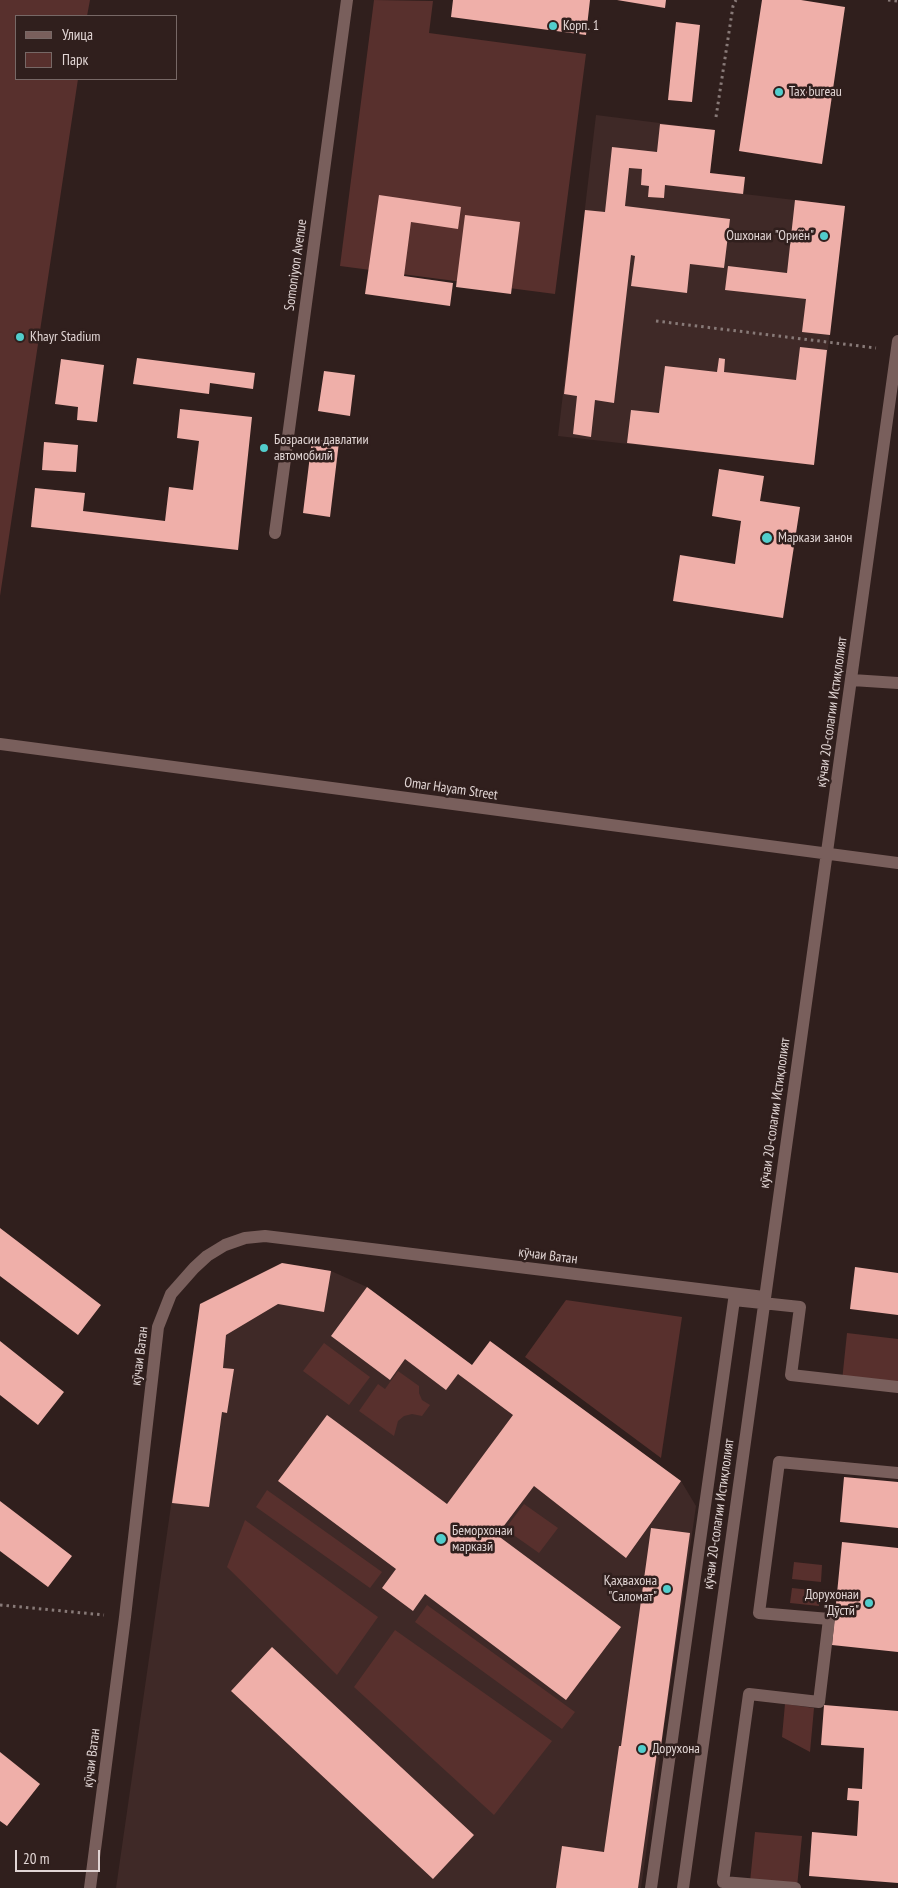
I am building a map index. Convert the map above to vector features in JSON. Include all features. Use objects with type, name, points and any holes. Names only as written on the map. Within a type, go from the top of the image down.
[{"type":"street","name":"Somoniyon Avenue","points":[[275,533],[347,0]]},
{"type":"street","name":"кӯчаи 20-солагии Истиқлолият","points":[[683,1888],[827,854],[893,406],[897,346]]},
{"type":"street","points":[[852,680],[898,683]]},
{"type":"street","name":"Omar Hayam Street","points":[[0,744],[898,863]]},
{"type":"street","name":"кӯчаи Ватан","points":[[90,1888],[125,1617],[158,1327],[171,1294],[207,1256],[225,1245],[245,1238],[265,1236],[764,1300]]},
{"type":"street","points":[[651,1888],[734,1300],[764,1300],[800,1307],[792,1375],[898,1387]]},
{"type":"street","points":[[796,1888],[723,1882],[749,1694],[820,1702],[829,1619],[759,1613],[779,1462],[898,1473]]},
{"type":"path","points":[[716,116],[733,6],[736,0]]},
{"type":"path","points":[[888,0],[898,1]]},
{"type":"path","points":[[656,321],[897,346]]},
{"type":"path","points":[[0,1604],[125,1617]]},
{"type":"shaded area","points":[[596,115],[715,130],[710,173],[745,177],[744,194],[845,206],[814,465],[558,436]]},
{"type":"shaded area","points":[[282,1263],[331,1271],[367,1287],[472,1365],[490,1341],[681,1481],[696,1506],[641,1888],[116,1888],[200,1304]]},
{"type":"green space","name":"Khayr Stadium","points":[[0,0],[90,0],[87,15],[15,15],[15,80],[78,80],[0,596]]},
{"type":"green space","points":[[374,0],[433,1],[429,33],[586,54],[555,294],[340,266]]},
{"type":"green space","points":[[566,1300],[682,1317],[661,1458],[525,1357]]},
{"type":"green space","points":[[847,1333],[898,1339],[898,1387],[842,1381]]},
{"type":"green space","points":[[324,1343],[370,1377],[349,1405],[303,1371]]},
{"type":"green space","points":[[398,1371],[419,1386],[422,1400],[430,1405],[422,1416],[412,1414],[404,1416],[398,1421],[394,1436],[359,1411],[378,1384],[385,1389]]},
{"type":"green space","points":[[267,1490],[382,1572],[370,1588],[256,1507]]},
{"type":"green space","points":[[524,1504],[558,1528],[539,1553],[505,1529]]},
{"type":"green space","points":[[245,1520],[378,1617],[337,1675],[227,1567]]},
{"type":"green space","points":[[794,1562],[822,1565],[821,1582],[792,1579]]},
{"type":"green space","points":[[792,1588],[820,1591],[819,1606],[790,1603]]},
{"type":"green space","points":[[427,1605],[575,1712],[562,1729],[415,1622]]},
{"type":"green space","points":[[395,1630],[552,1741],[494,1815],[354,1687]]},
{"type":"green space","points":[[785,1704],[814,1708],[810,1752],[782,1737]]},
{"type":"green space","points":[[755,1832],[802,1836],[797,1887],[750,1882]]},
{"type":"building","name":"Корп. 1","points":[[453,0],[590,0],[586,35],[451,17]]},
{"type":"building","name":"Корп. 1","points":[[617,0],[666,0],[665,8]]},
{"type":"building","points":[[762,0],[801,0],[845,7],[822,164],[739,151]]},
{"type":"building","points":[[676,22],[700,25],[692,102],[668,100]]},
{"type":"building","points":[[660,124],[715,130],[710,173],[745,177],[743,194],[665,185],[664,198],[648,197],[649,186],[641,185],[642,169],[629,168],[625,206],[730,219],[724,268],[690,264],[687,293],[631,286],[635,256],[631,255],[614,403],[595,400],[591,437],[573,434],[577,396],[564,394],[585,210],[605,212],[612,147],[657,152]]},
{"type":"building","points":[[379,195],[461,207],[458,229],[411,222],[404,276],[453,283],[450,306],[365,294]]},
{"type":"building","points":[[795,200],[845,206],[830,335],[802,332],[806,299],[725,290],[728,266],[787,273]]},
{"type":"building","points":[[465,215],[520,222],[511,294],[456,287]]},
{"type":"building","points":[[800,347],[827,350],[814,465],[627,443],[631,410],[659,413],[665,366],[717,372],[719,358],[725,359],[724,372],[796,380]]},
{"type":"building","points":[[137,358],[255,373],[253,389],[210,383],[209,394],[133,384]]},
{"type":"building","points":[[61,359],[104,365],[97,422],[77,420],[78,407],[55,404]]},
{"type":"building","points":[[324,371],[355,375],[350,416],[318,411]]},
{"type":"building","points":[[180,409],[252,417],[238,550],[31,527],[35,488],[85,493],[83,511],[165,521],[169,487],[193,490],[199,441],[177,438]]},
{"type":"building","points":[[312,439],[339,442],[330,517],[303,513]]},
{"type":"building","points":[[44,442],[78,445],[76,472],[42,470]]},
{"type":"building","name":"Маркази занон","points":[[719,469],[764,476],[760,501],[800,507],[783,618],[673,601],[680,555],[735,564],[741,521],[712,516]]},
{"type":"building","points":[[0,1228],[101,1305],[78,1335],[0,1276]]},
{"type":"building","points":[[282,1263],[331,1271],[324,1312],[278,1304],[226,1335],[223,1368],[234,1369],[227,1413],[222,1412],[209,1507],[172,1503],[200,1304]]},
{"type":"building","points":[[855,1267],[898,1273],[898,1315],[850,1309]]},
{"type":"building","points":[[367,1287],[472,1365],[490,1341],[681,1481],[626,1558],[534,1486],[497,1535],[621,1627],[566,1700],[425,1594],[413,1611],[382,1588],[396,1569],[278,1481],[327,1415],[447,1504],[513,1415],[458,1374],[446,1390],[405,1359],[390,1380],[331,1336]]},
{"type":"building","points":[[0,1341],[64,1392],[38,1425],[0,1395]]},
{"type":"building","points":[[844,1477],[898,1482],[898,1528],[840,1522]]},
{"type":"building","points":[[0,1501],[72,1556],[48,1587],[0,1551]]},
{"type":"building","points":[[651,1528],[690,1533],[660,1753],[657,1752],[638,1888],[556,1888],[562,1846],[604,1852],[619,1746],[621,1746]]},
{"type":"building","points":[[842,1542],[898,1548],[898,1652],[832,1645]]},
{"type":"building","points":[[272,1647],[474,1835],[433,1879],[231,1691]]},
{"type":"building","points":[[824,1705],[898,1711],[898,1883],[809,1876],[812,1832],[857,1836],[859,1801],[847,1800],[848,1788],[862,1789],[864,1748],[821,1745]]},
{"type":"building","points":[[0,1752],[40,1784],[7,1826],[0,1821]]},
{"type":"place","name":"Корп. 1","points":[[553,26]]},
{"type":"place","name":"Tax bureau","points":[[779,92]]},
{"type":"place","name":"Ошхонаи \"Ориён\"","points":[[824,236]]},
{"type":"place","name":"Khayr Stadium","points":[[20,337]]},
{"type":"place","name":"Бозрасии давлатии автомобилӣ","points":[[264,448]]},
{"type":"place","name":"Маркази занон","points":[[767,538]]},
{"type":"place","name":"Беморхонаи марказӣ","points":[[441,1539]]},
{"type":"place","name":"Қаҳвахона \"Саломат\"","points":[[667,1589]]},
{"type":"place","name":"Дорухонаи \"Дӯстӣ\"","points":[[869,1603]]},
{"type":"place","name":"Дорухона","points":[[642,1749]]}]
